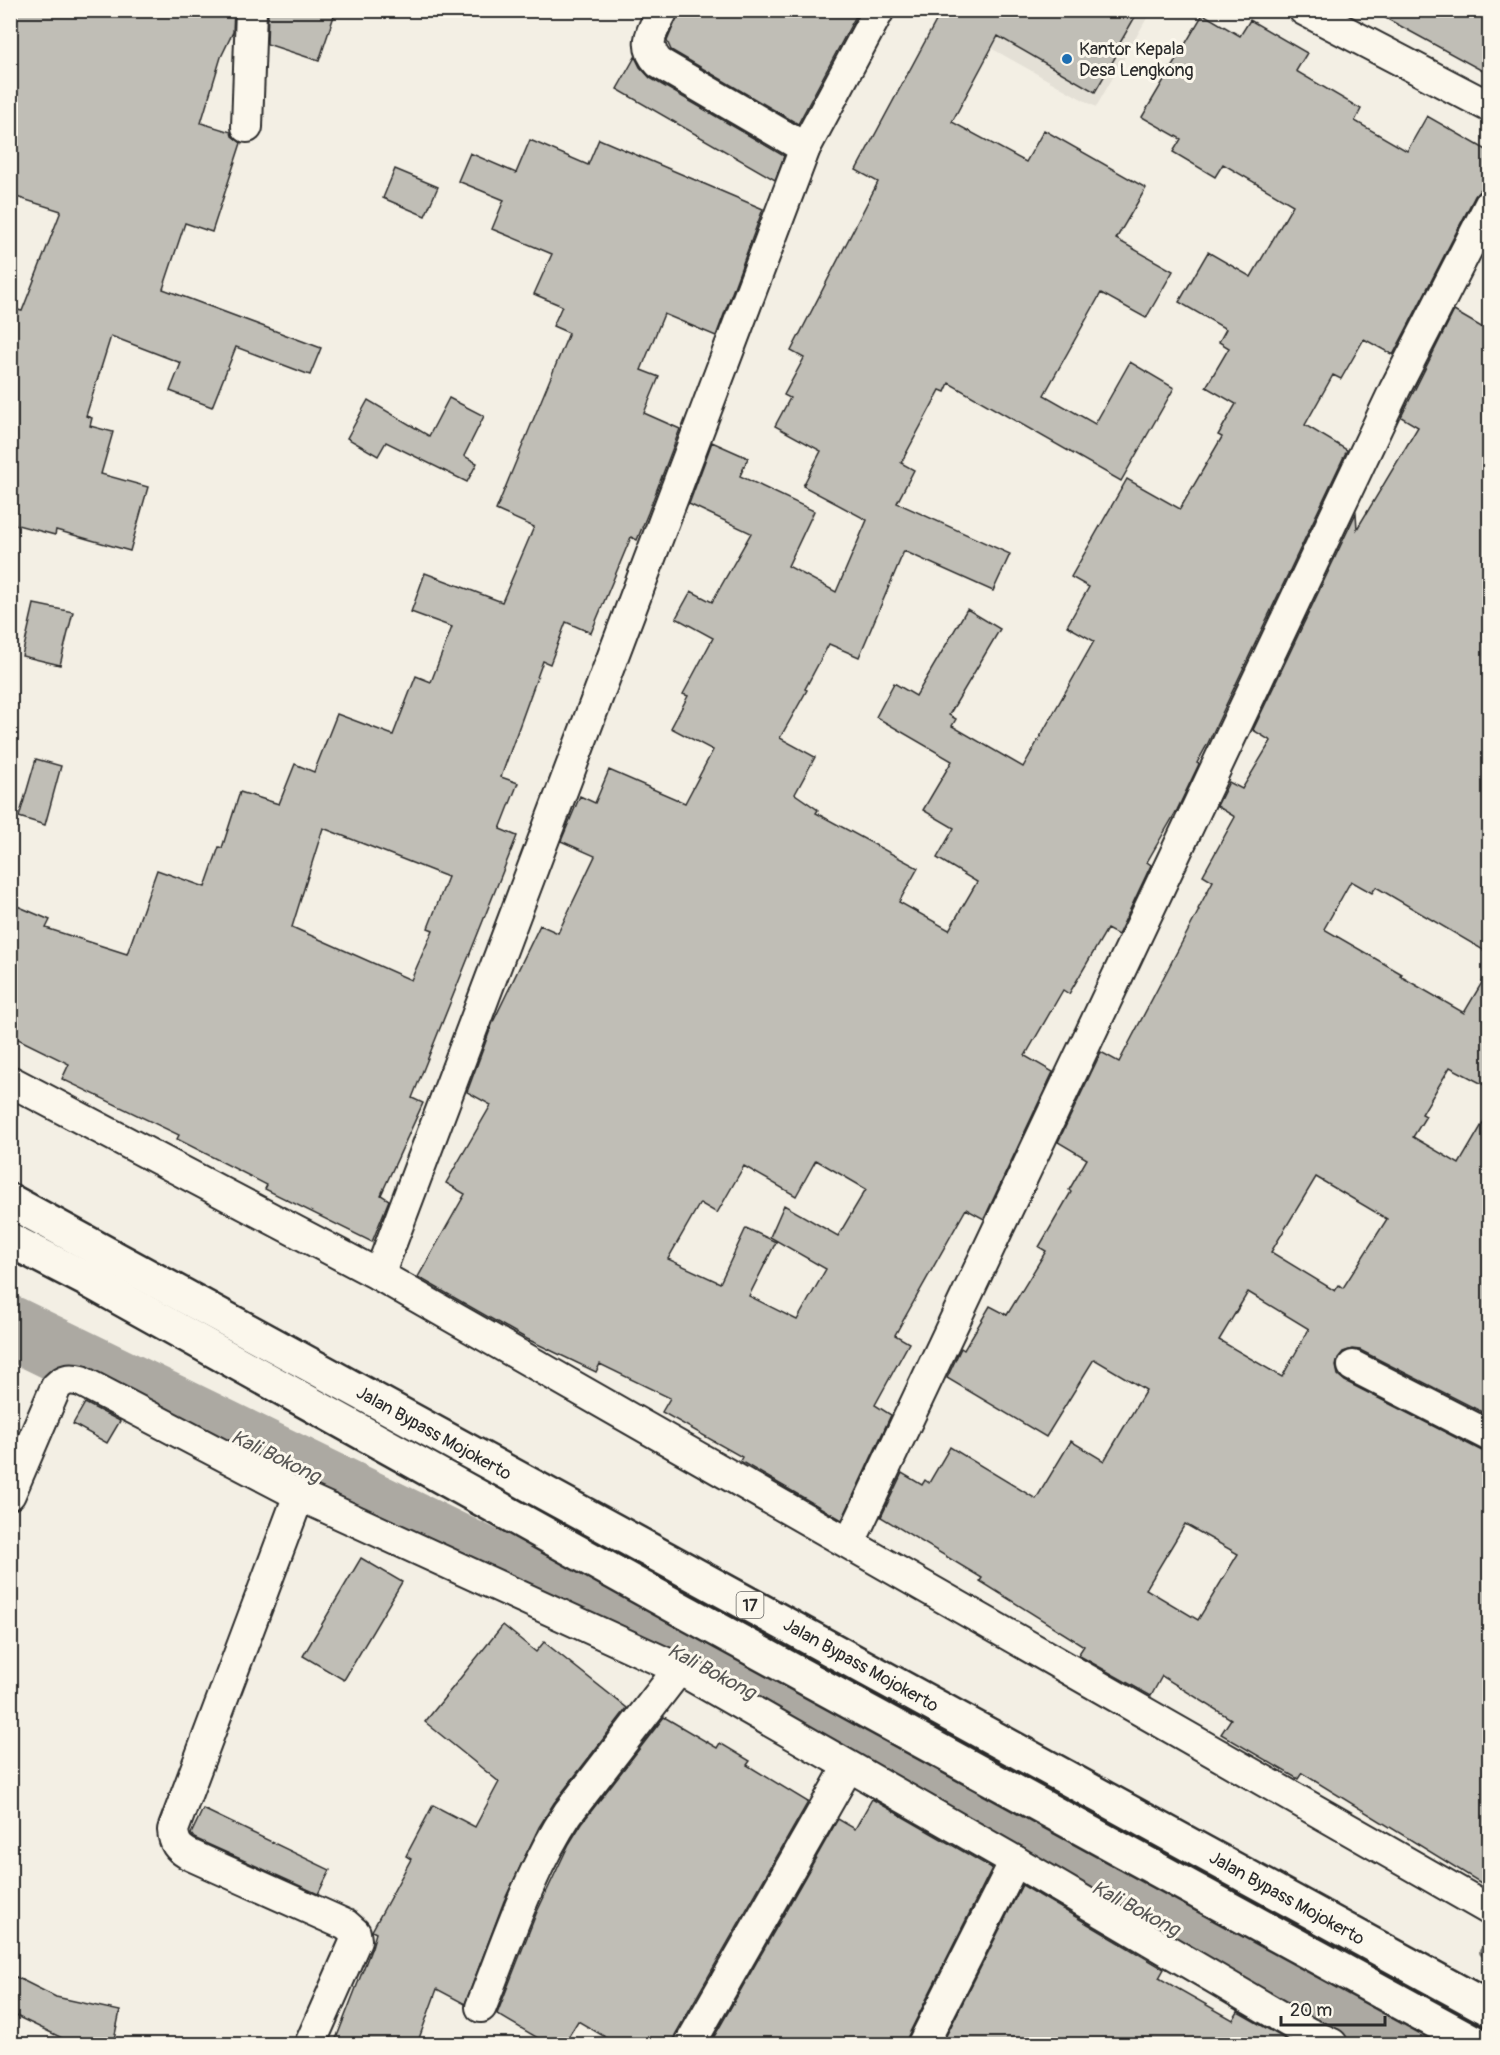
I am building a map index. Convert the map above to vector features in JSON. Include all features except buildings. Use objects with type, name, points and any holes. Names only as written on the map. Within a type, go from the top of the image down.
[{"type":"highway","name":"Jalan Bypass Mojokerto","points":[[10,1201],[1490,2009]]},
{"type":"highway","name":"Jalan Bypass Mojokerto","points":[[10,1240],[87,1280],[690,1615],[1479,2034]]},
{"type":"street","points":[[247,127],[251,10]]},
{"type":"street","points":[[663,10],[651,33],[649,45],[651,55],[659,63],[805,148]]},
{"type":"street","points":[[379,1275],[805,148],[879,10]]},
{"type":"street","points":[[1304,10],[1490,107]]},
{"type":"street","points":[[850,1542],[1395,389],[1490,204]]},
{"type":"street","points":[[10,1081],[379,1275],[850,1542],[1490,1910]]},
{"type":"street","points":[[1353,1365],[1490,1436]]},
{"type":"street","points":[[10,1494],[56,1387],[63,1381],[71,1379],[81,1381],[298,1495],[679,1670],[1308,2033],[1332,2044]]},
{"type":"street","points":[[298,1495],[173,1830],[174,1839],[179,1848],[188,1854],[346,1925],[355,1934],[356,1940],[310,2044]]},
{"type":"street","points":[[481,2007],[539,1865],[554,1836],[568,1813],[679,1670]]},
{"type":"street","points":[[690,2044],[848,1767]]},
{"type":"street","points":[[923,2044],[1015,1862]]},
{"type":"shaded area","name":"Kantor Kepala Desa Lengkong","points":[[925,11],[1151,11],[1096,107]]},
{"type":"waterway","name":"Kali Bokong","points":[[10,1327],[701,1664],[1118,1899],[1399,2044]]},
{"type":"waterway","name":"Kali Bokong","points":[[1484,1952],[1490,1956]]},
{"type":"place","name":"Kantor Kepala Desa Lengkong","points":[[1067,59]]}]
